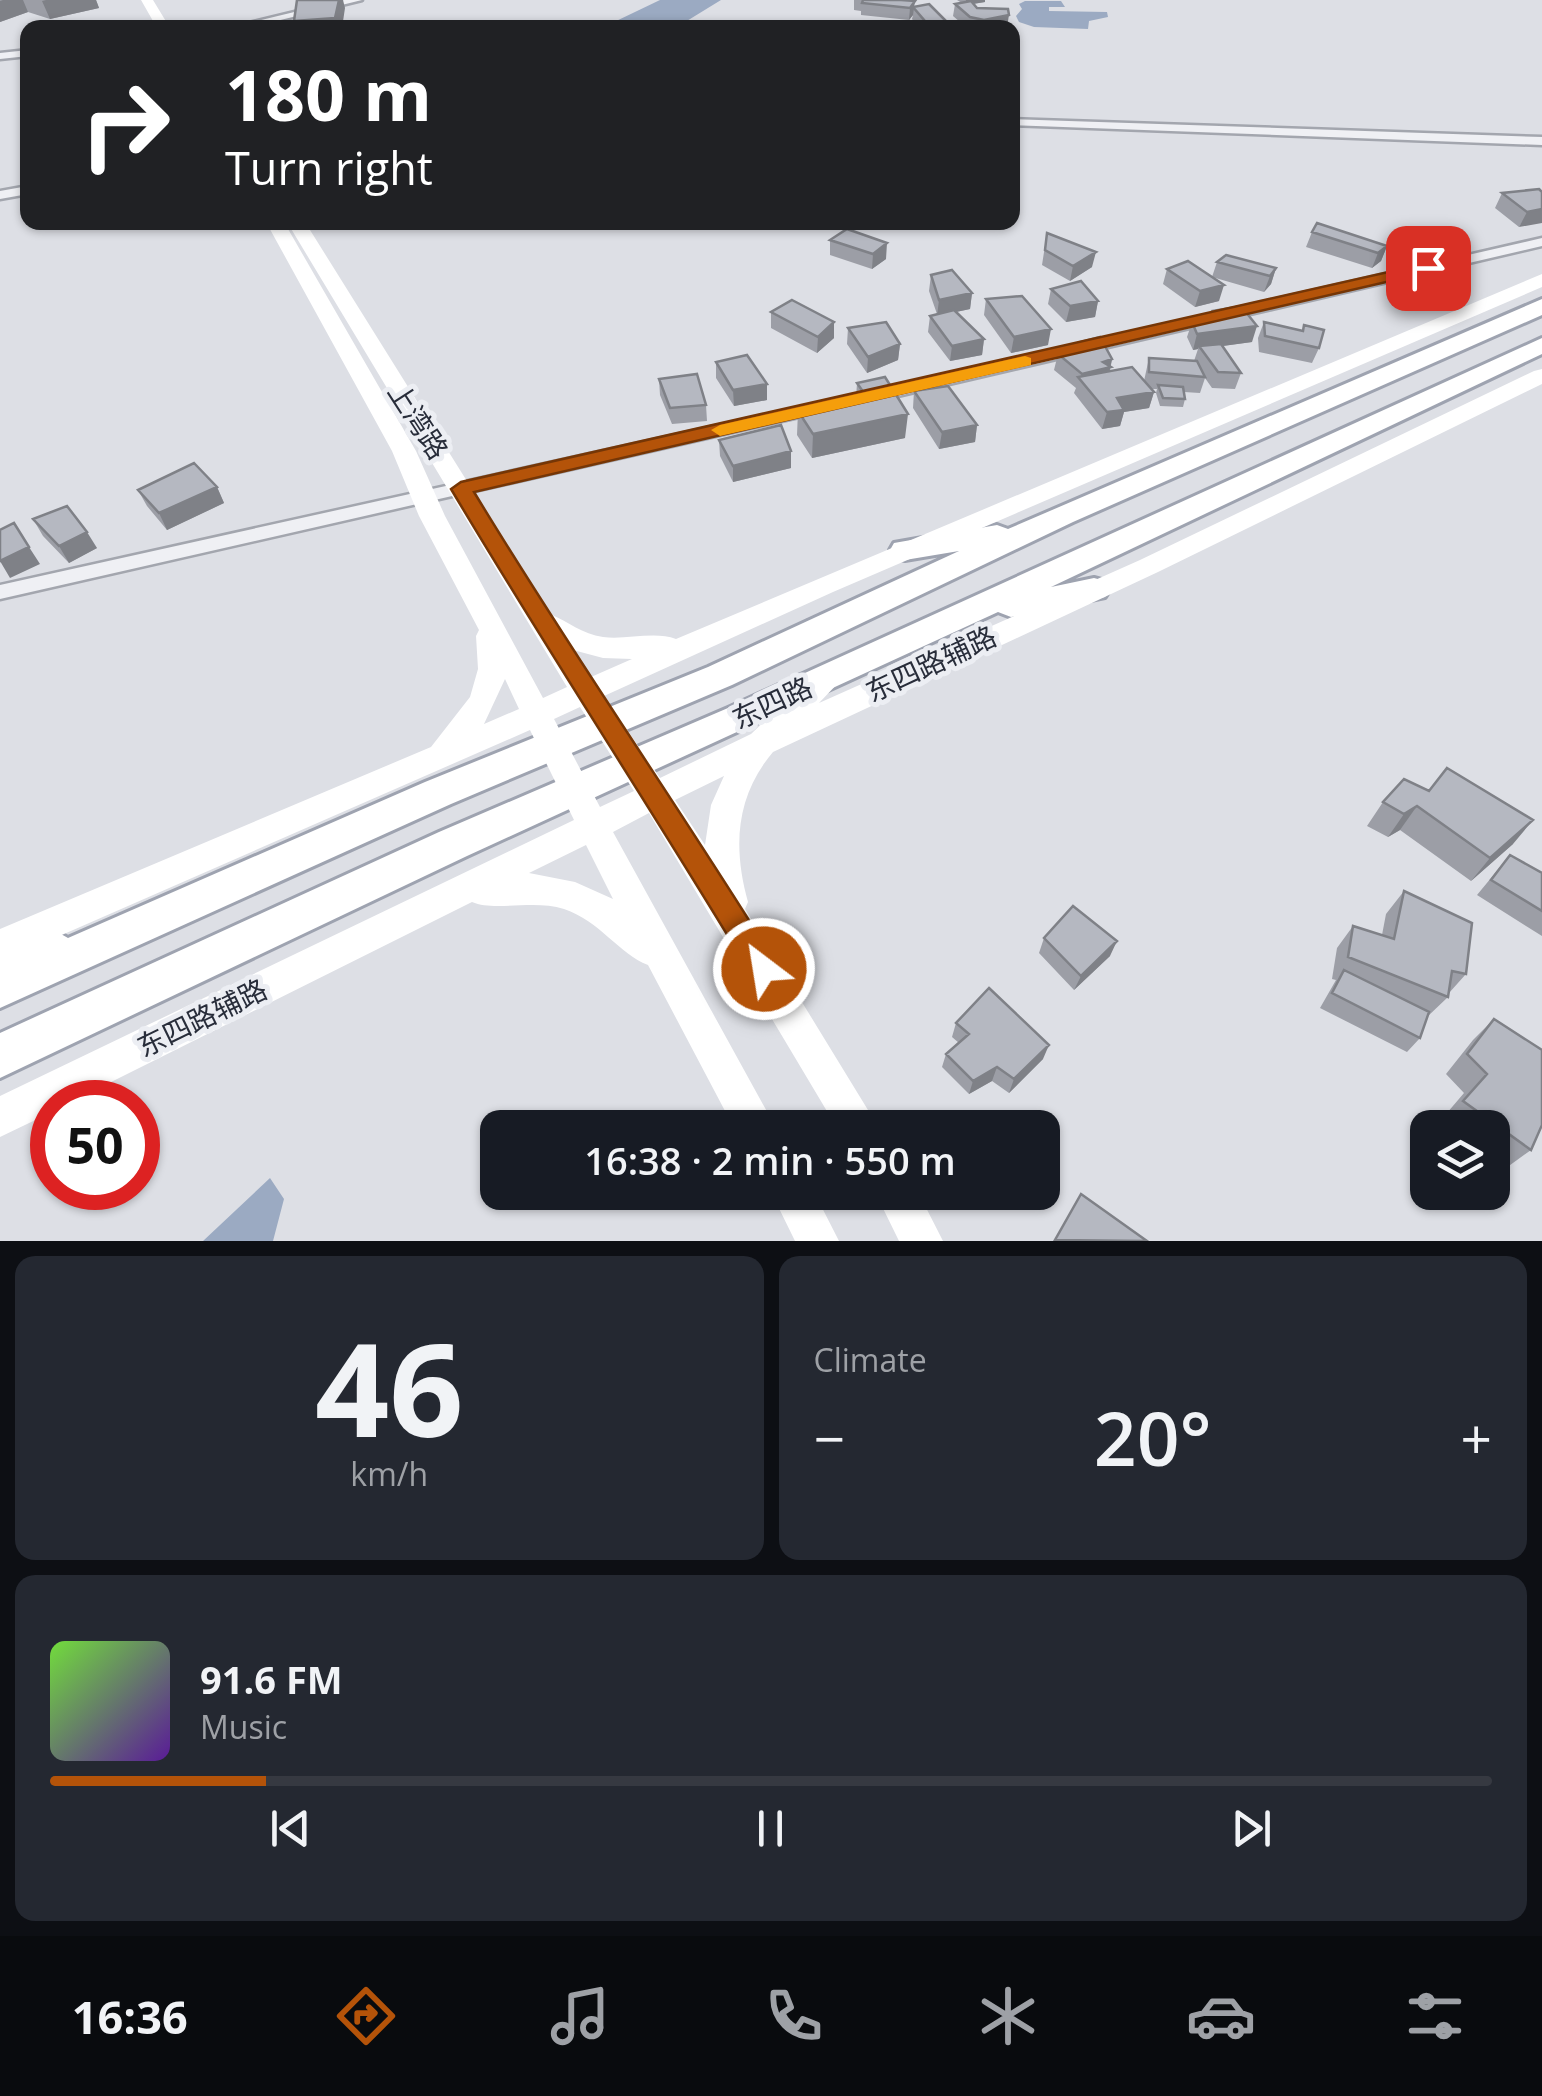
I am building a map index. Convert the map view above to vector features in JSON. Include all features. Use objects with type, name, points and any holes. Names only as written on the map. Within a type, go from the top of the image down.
[{"type":"main road","name":"上湾路","points":[[280,230],[404,450],[424,497],[594,827],[746,1110]]},
{"type":"main road","name":"上湾路","points":[[301,230],[537,615],[744,936],[848,1110]]},
{"type":"main road","points":[[0,946],[905,550],[1542,280]]},
{"type":"main road","name":"东四路","points":[[0,988],[839,623],[1036,528],[1542,306]]},
{"type":"main road","name":"东四路","points":[[0,1056],[1542,345]]},
{"type":"main road","name":"东四路辅路","points":[[0,1117],[762,743],[1149,566],[1542,376]]},
{"type":"main road","points":[[1506,393],[1542,388]]},
{"type":"main road","points":[[905,550],[1036,528]]},
{"type":"main road","points":[[958,617],[1094,589]]},
{"type":"main road","points":[[311,850],[427,762],[468,725],[482,706],[495,666],[485,615]]},
{"type":"main road","points":[[537,615],[571,640],[614,649],[663,646],[712,634]]},
{"type":"main road","points":[[744,936],[726,889],[722,822],[729,792],[786,715],[833,675]]},
{"type":"main road","points":[[430,908],[510,886],[539,886],[570,894],[606,914],[643,942],[670,971]]},
{"type":"main road","points":[[0,962],[153,921]]},
{"type":"main road","points":[[802,1210],[818,1241]]},
{"type":"main road","points":[[906,1210],[922,1241]]},
{"type":"street","points":[[268,20],[357,0]]},
{"type":"street","points":[[1020,122],[1542,141]]},
{"type":"street","points":[[862,399],[1542,242]]},
{"type":"street","points":[[0,592],[843,403]]},
{"type":"water","points":[[660,0],[721,0],[688,20],[618,20]]},
{"type":"water","points":[[1061,1],[1065,7],[1049,7],[1049,11],[1107,12],[1108,17],[1089,21],[1088,29],[1034,27],[1018,20],[1016,16],[1022,9],[1019,4]]},
{"type":"water","points":[[270,1178],[284,1199],[273,1241],[203,1241]]},
{"type":"building","points":[[297,0],[339,0],[335,18],[294,20]]},
{"type":"building","points":[[915,1],[910,8],[862,3]]},
{"type":"building","points":[[971,1],[977,8],[1008,9],[1009,15],[984,20],[970,17],[955,4]]},
{"type":"building","points":[[929,4],[945,20],[924,20],[913,7]]},
{"type":"building","points":[[1539,189],[1542,209],[1527,212],[1502,193]]},
{"type":"building","points":[[1317,223],[1387,246],[1378,253],[1312,232]]},
{"type":"building","points":[[850,230],[887,243],[873,254],[830,240]]},
{"type":"building","points":[[1047,233],[1096,252],[1073,266],[1045,250]]},
{"type":"building","points":[[1226,255],[1276,268],[1270,276],[1217,262]]},
{"type":"building","points":[[1188,261],[1224,285],[1200,291],[1167,269]]},
{"type":"building","points":[[952,270],[972,293],[939,300],[931,275]]},
{"type":"building","points":[[1081,281],[1098,301],[1070,306],[1051,289]]},
{"type":"building","points":[[1022,296],[1051,329],[1014,337],[986,299]]},
{"type":"building","points":[[792,300],[834,322],[818,337],[771,312]]},
{"type":"building","points":[[1241,306],[1257,326],[1197,334],[1192,322],[1219,320],[1213,311]]},
{"type":"building","points":[[954,310],[984,339],[952,346],[930,316]]},
{"type":"building","points":[[886,322],[900,344],[868,357],[848,328]]},
{"type":"building","points":[[1264,322],[1303,331],[1304,325],[1324,330],[1319,348],[1265,336]]},
{"type":"building","points":[[1100,337],[1112,359],[1103,362],[1111,367],[1082,374],[1058,354],[1085,346],[1080,342]]},
{"type":"building","points":[[1221,344],[1241,373],[1218,372],[1199,346]]},
{"type":"building","points":[[747,355],[767,384],[733,390],[716,362]]},
{"type":"building","points":[[1149,358],[1197,361],[1205,377],[1149,372]]},
{"type":"building","points":[[1132,367],[1154,392],[1117,398],[1124,410],[1107,412],[1078,377]]},
{"type":"building","points":[[697,374],[706,405],[670,408],[659,379]]},
{"type":"building","points":[[885,377],[908,414],[813,434],[798,411],[866,396],[857,383]]},
{"type":"building","points":[[1158,385],[1183,387],[1185,399],[1163,398]]},
{"type":"building","points":[[948,386],[977,425],[942,432],[914,391]]},
{"type":"building","points":[[781,425],[791,451],[733,466],[719,440]]},
{"type":"building","points":[[194,463],[217,487],[159,513],[138,490]]},
{"type":"building","points":[[67,506],[87,532],[59,546],[33,519]]},
{"type":"building","points":[[14,523],[29,547],[0,561],[0,530]]},
{"type":"building","points":[[1447,768],[1533,820],[1490,858],[1417,806],[1404,814],[1383,802],[1404,779],[1429,791]]},
{"type":"building","points":[[1510,855],[1542,873],[1542,911],[1491,880]]},
{"type":"building","points":[[1404,891],[1472,923],[1466,974],[1452,971],[1448,997],[1348,957],[1353,926],[1394,939]]},
{"type":"building","points":[[1073,906],[1117,941],[1081,976],[1044,938]]},
{"type":"building","points":[[1344,970],[1429,1012],[1420,1038],[1332,993]]},
{"type":"building","points":[[989,988],[1049,1045],[1014,1079],[997,1067],[973,1081],[946,1054],[969,1034],[956,1023]]},
{"type":"building","points":[[1494,1019],[1542,1050],[1542,1125],[1531,1150],[1510,1135],[1510,1110],[1475,1110],[1463,1101],[1487,1074],[1467,1054]]},
{"type":"building","points":[[1081,1194],[1147,1241],[1055,1240]]},
{"type":"slow traffic","points":[[720,430],[1025,361]]},
{"type":"route","points":[[764,969],[558,650],[461,489],[1428,268]]}]
